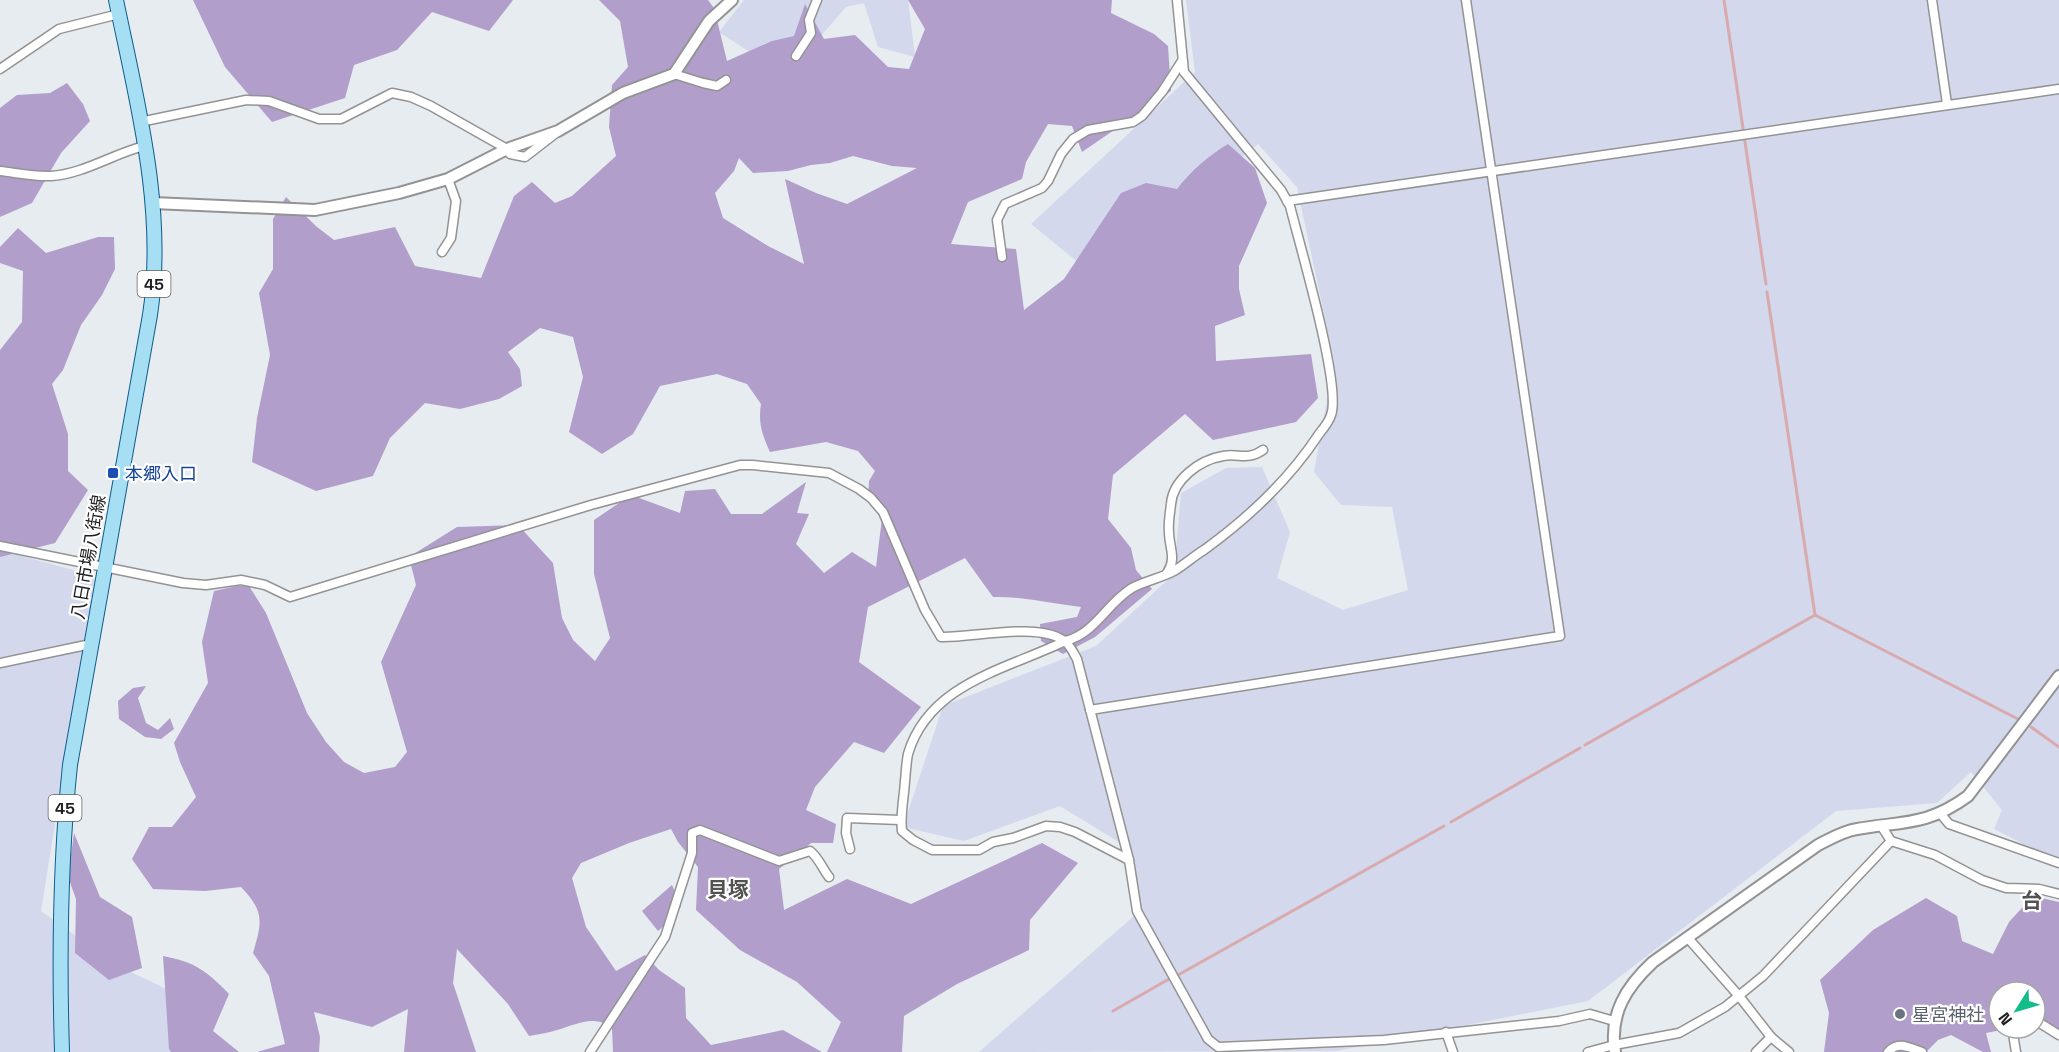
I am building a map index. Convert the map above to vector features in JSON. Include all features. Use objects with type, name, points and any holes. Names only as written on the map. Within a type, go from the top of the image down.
[{"type":"main road","name":"八日市場八街線","points":[[62,1052],[60,901],[62,849],[70,765],[156,272],[153,203],[116,0]]},
{"type":"street","points":[[153,203],[315,210],[389,195],[448,179],[507,149],[558,131],[623,93],[674,74],[709,21],[732,0]]},
{"type":"street","points":[[796,56],[811,33],[809,20],[816,0]]},
{"type":"street","points":[[1129,860],[1075,831],[1046,826],[1013,838],[993,842],[979,850],[932,850],[902,831],[900,820],[909,754],[934,708],[966,685],[992,671],[1077,638],[1132,588],[1173,572],[1250,514],[1291,471],[1332,415],[1333,395],[1326,353],[1287,201],[1281,190],[1184,72],[1177,0]]},
{"type":"street","points":[[1090,710],[1560,636],[1466,0]]},
{"type":"street","points":[[1932,0],[1947,104]]},
{"type":"street","points":[[0,69],[59,29],[119,14]]},
{"type":"street","points":[[1002,257],[997,220],[1005,204],[1042,188],[1048,181],[1060,154],[1073,139],[1088,130],[1133,122],[1142,116],[1162,92],[1182,61]]},
{"type":"street","points":[[674,74],[717,86],[726,80]]},
{"type":"street","points":[[1287,201],[2059,89]]},
{"type":"street","points":[[140,122],[246,100],[269,101],[319,119],[341,119],[392,93],[411,97],[431,106],[507,149]]},
{"type":"street","points":[[0,171],[51,176],[71,172],[144,146]]},
{"type":"street","points":[[442,252],[451,238],[456,201],[448,179]]},
{"type":"street","points":[[1167,573],[1172,567],[1173,554],[1168,533],[1172,496],[1178,483],[1186,474],[1220,456],[1247,457],[1263,450]]},
{"type":"street","points":[[0,546],[183,583],[207,585],[241,580],[266,585],[290,597],[591,505],[740,465],[787,467],[829,473],[860,489],[883,512],[925,610],[940,637],[1015,632],[1053,635],[1065,641],[1077,659],[1129,860],[1137,911],[1208,1039],[1218,1047],[1384,1040],[1559,1021],[1590,1014],[1614,1021]]},
{"type":"street","points":[[0,663],[91,644]]},
{"type":"street","points":[[1615,1048],[1614,1021],[1625,996],[1637,977],[1687,937],[1818,845],[1849,831],[1924,820],[1968,796],[2059,676]]},
{"type":"street","points":[[1940,813],[1949,824],[2059,862]]},
{"type":"street","points":[[850,849],[846,833],[847,818],[900,820]]},
{"type":"street","points":[[1882,827],[1892,841],[1935,855],[1982,880],[2006,888],[2039,889],[2059,894]]},
{"type":"street","points":[[590,1052],[664,937],[692,853],[692,833],[700,830],[779,861],[810,851],[817,856],[822,868],[830,877]]},
{"type":"street","points":[[1588,1052],[1660,1042],[1725,1007],[1763,976],[1892,841]]},
{"type":"street","points":[[1687,937],[1771,1036],[1789,1052]]},
{"type":"street","points":[[1446,1032],[1453,1052]]},
{"type":"street","points":[[1756,1052],[1771,1036]]},
{"type":"street","points":[[1888,1052],[1892,1047],[1902,1045],[1922,1052]]},
{"type":"shaded area","points":[[193,0],[513,0],[489,31],[432,12],[397,50],[354,65],[345,98],[272,122],[225,67]]},
{"type":"shaded area","points":[[599,0],[708,0],[714,8],[727,61],[772,41],[794,36],[805,4],[824,39],[855,35],[888,67],[909,69],[925,29],[908,0],[1112,0],[1111,13],[1154,34],[1168,46],[1171,91],[1082,152],[1072,126],[1048,124],[1026,162],[1022,179],[968,202],[951,244],[1016,249],[1024,310],[1064,279],[1121,193],[1146,183],[1177,189],[1201,164],[1228,144],[1255,168],[1267,203],[1239,266],[1239,289],[1245,315],[1215,326],[1216,361],[1311,354],[1318,398],[1296,422],[1213,440],[1185,414],[1113,475],[1108,519],[1131,548],[1136,570],[1152,589],[1095,637],[1063,654],[1041,641],[1040,624],[1077,617],[1081,607],[993,597],[965,558],[868,607],[859,662],[921,707],[884,753],[854,742],[815,787],[806,810],[836,824],[833,843],[811,843],[779,869],[784,910],[847,879],[911,904],[1042,843],[1078,863],[1030,920],[1029,950],[957,984],[904,1016],[902,1052],[827,1052],[841,1022],[797,982],[740,950],[696,910],[698,867],[678,842],[671,829],[581,863],[572,878],[586,927],[616,971],[645,955],[659,970],[685,988],[686,1018],[711,1045],[783,1030],[822,1052],[613,1052],[612,1028],[592,1021],[529,1036],[508,1004],[457,949],[453,983],[476,1052],[404,1052],[408,1009],[372,1027],[314,1012],[320,1037],[319,1052],[257,1052],[285,1044],[269,976],[253,953],[259,918],[258,911],[249,896],[241,887],[205,891],[153,889],[132,859],[149,827],[172,827],[196,797],[174,743],[208,683],[202,642],[214,591],[249,586],[266,613],[307,713],[326,742],[344,762],[364,773],[395,767],[407,752],[381,662],[416,585],[409,557],[457,527],[518,525],[553,563],[562,618],[573,640],[595,661],[610,638],[594,574],[594,520],[631,495],[680,513],[685,491],[715,489],[731,514],[762,514],[806,482],[797,513],[809,514],[796,544],[824,573],[852,552],[876,567],[882,518],[868,502],[869,481],[875,471],[858,451],[826,442],[770,452],[761,428],[761,404],[747,384],[717,374],[660,386],[633,434],[602,454],[569,432],[583,377],[573,337],[540,328],[508,352],[520,369],[522,386],[499,399],[460,409],[425,403],[390,438],[373,476],[316,491],[252,462],[257,418],[270,355],[259,293],[273,269],[273,219],[286,197],[334,240],[395,227],[415,266],[481,278],[514,196],[532,182],[555,203],[572,196],[616,156],[609,127],[612,85],[628,67],[620,21]],"holes":[[[853,156],[892,166],[917,168],[847,204],[785,179],[804,264],[768,246],[723,218],[715,193],[734,171],[739,158],[753,173],[788,171]]]},
{"type":"shaded area","points":[[744,0],[908,0],[915,57],[878,47],[864,3],[846,7],[786,76],[719,32]]},
{"type":"shaded area","points":[[1186,0],[2059,0],[2059,862],[1994,829],[2002,810],[1971,772],[1937,803],[1836,811],[1588,1001],[1336,1051],[979,1052],[1134,916],[1127,847],[1060,806],[964,841],[903,827],[943,706],[1096,646],[1174,574],[1181,493],[1226,468],[1262,467],[1290,532],[1277,578],[1343,610],[1408,590],[1392,507],[1341,505],[1314,472],[1334,361],[1297,187],[1258,144],[1095,276],[1031,224],[1195,72]]},
{"type":"shaded area","points":[[67,83],[83,104],[90,121],[61,153],[32,203],[0,217],[0,108],[17,95],[50,93]]},
{"type":"shaded area","points":[[18,228],[46,253],[98,237],[114,237],[115,269],[102,295],[81,325],[63,370],[52,384],[68,434],[68,471],[88,490],[55,543],[0,557],[0,350],[22,322],[23,271],[0,263],[0,247]]},
{"type":"shaded area","points":[[0,550],[95,576],[41,911],[118,966],[207,1008],[201,1052],[0,1052]]},
{"type":"shaded area","points":[[146,686],[138,698],[146,723],[158,730],[170,718],[174,729],[161,739],[145,737],[119,719],[118,701],[133,688]]},
{"type":"shaded area","points":[[74,833],[100,897],[132,917],[142,968],[109,980],[75,953],[76,899],[68,877]]},
{"type":"shaded area","points":[[672,885],[681,906],[676,915],[658,931],[642,911]]},
{"type":"shaded area","points":[[2033,896],[2059,902],[2059,1029],[2047,1029],[2047,980],[1987,980],[1986,1033],[1991,1052],[1983,1052],[1951,1035],[1938,1040],[1926,1052],[1824,1052],[1829,1013],[1820,980],[1873,930],[1926,898],[1957,916],[1962,941],[1993,954],[2009,922]]},
{"type":"shaded area","points":[[163,956],[184,961],[200,969],[229,994],[213,1031],[239,1052],[171,1052]]},
{"type":"waterway","points":[[1724,0],[1766,284]]},
{"type":"waterway","points":[[1767,292],[1815,615]]},
{"type":"waterway","points":[[1815,615],[2018,719]]},
{"type":"waterway","points":[[1585,745],[1815,615]]},
{"type":"waterway","points":[[2031,727],[2059,747]]},
{"type":"waterway","points":[[1451,822],[1580,748]]},
{"type":"waterway","points":[[1178,975],[1444,826]]},
{"type":"waterway","points":[[1113,1011],[1169,979]]},
{"type":"place","name":"本郷入口","points":[[113,473]]},
{"type":"place","name":"星宮神社","points":[[1900,1014]]},
{"type":"district","name":"貝塚","points":[[728,889]]},
{"type":"district","name":"台","points":[[2032,900]]}]
